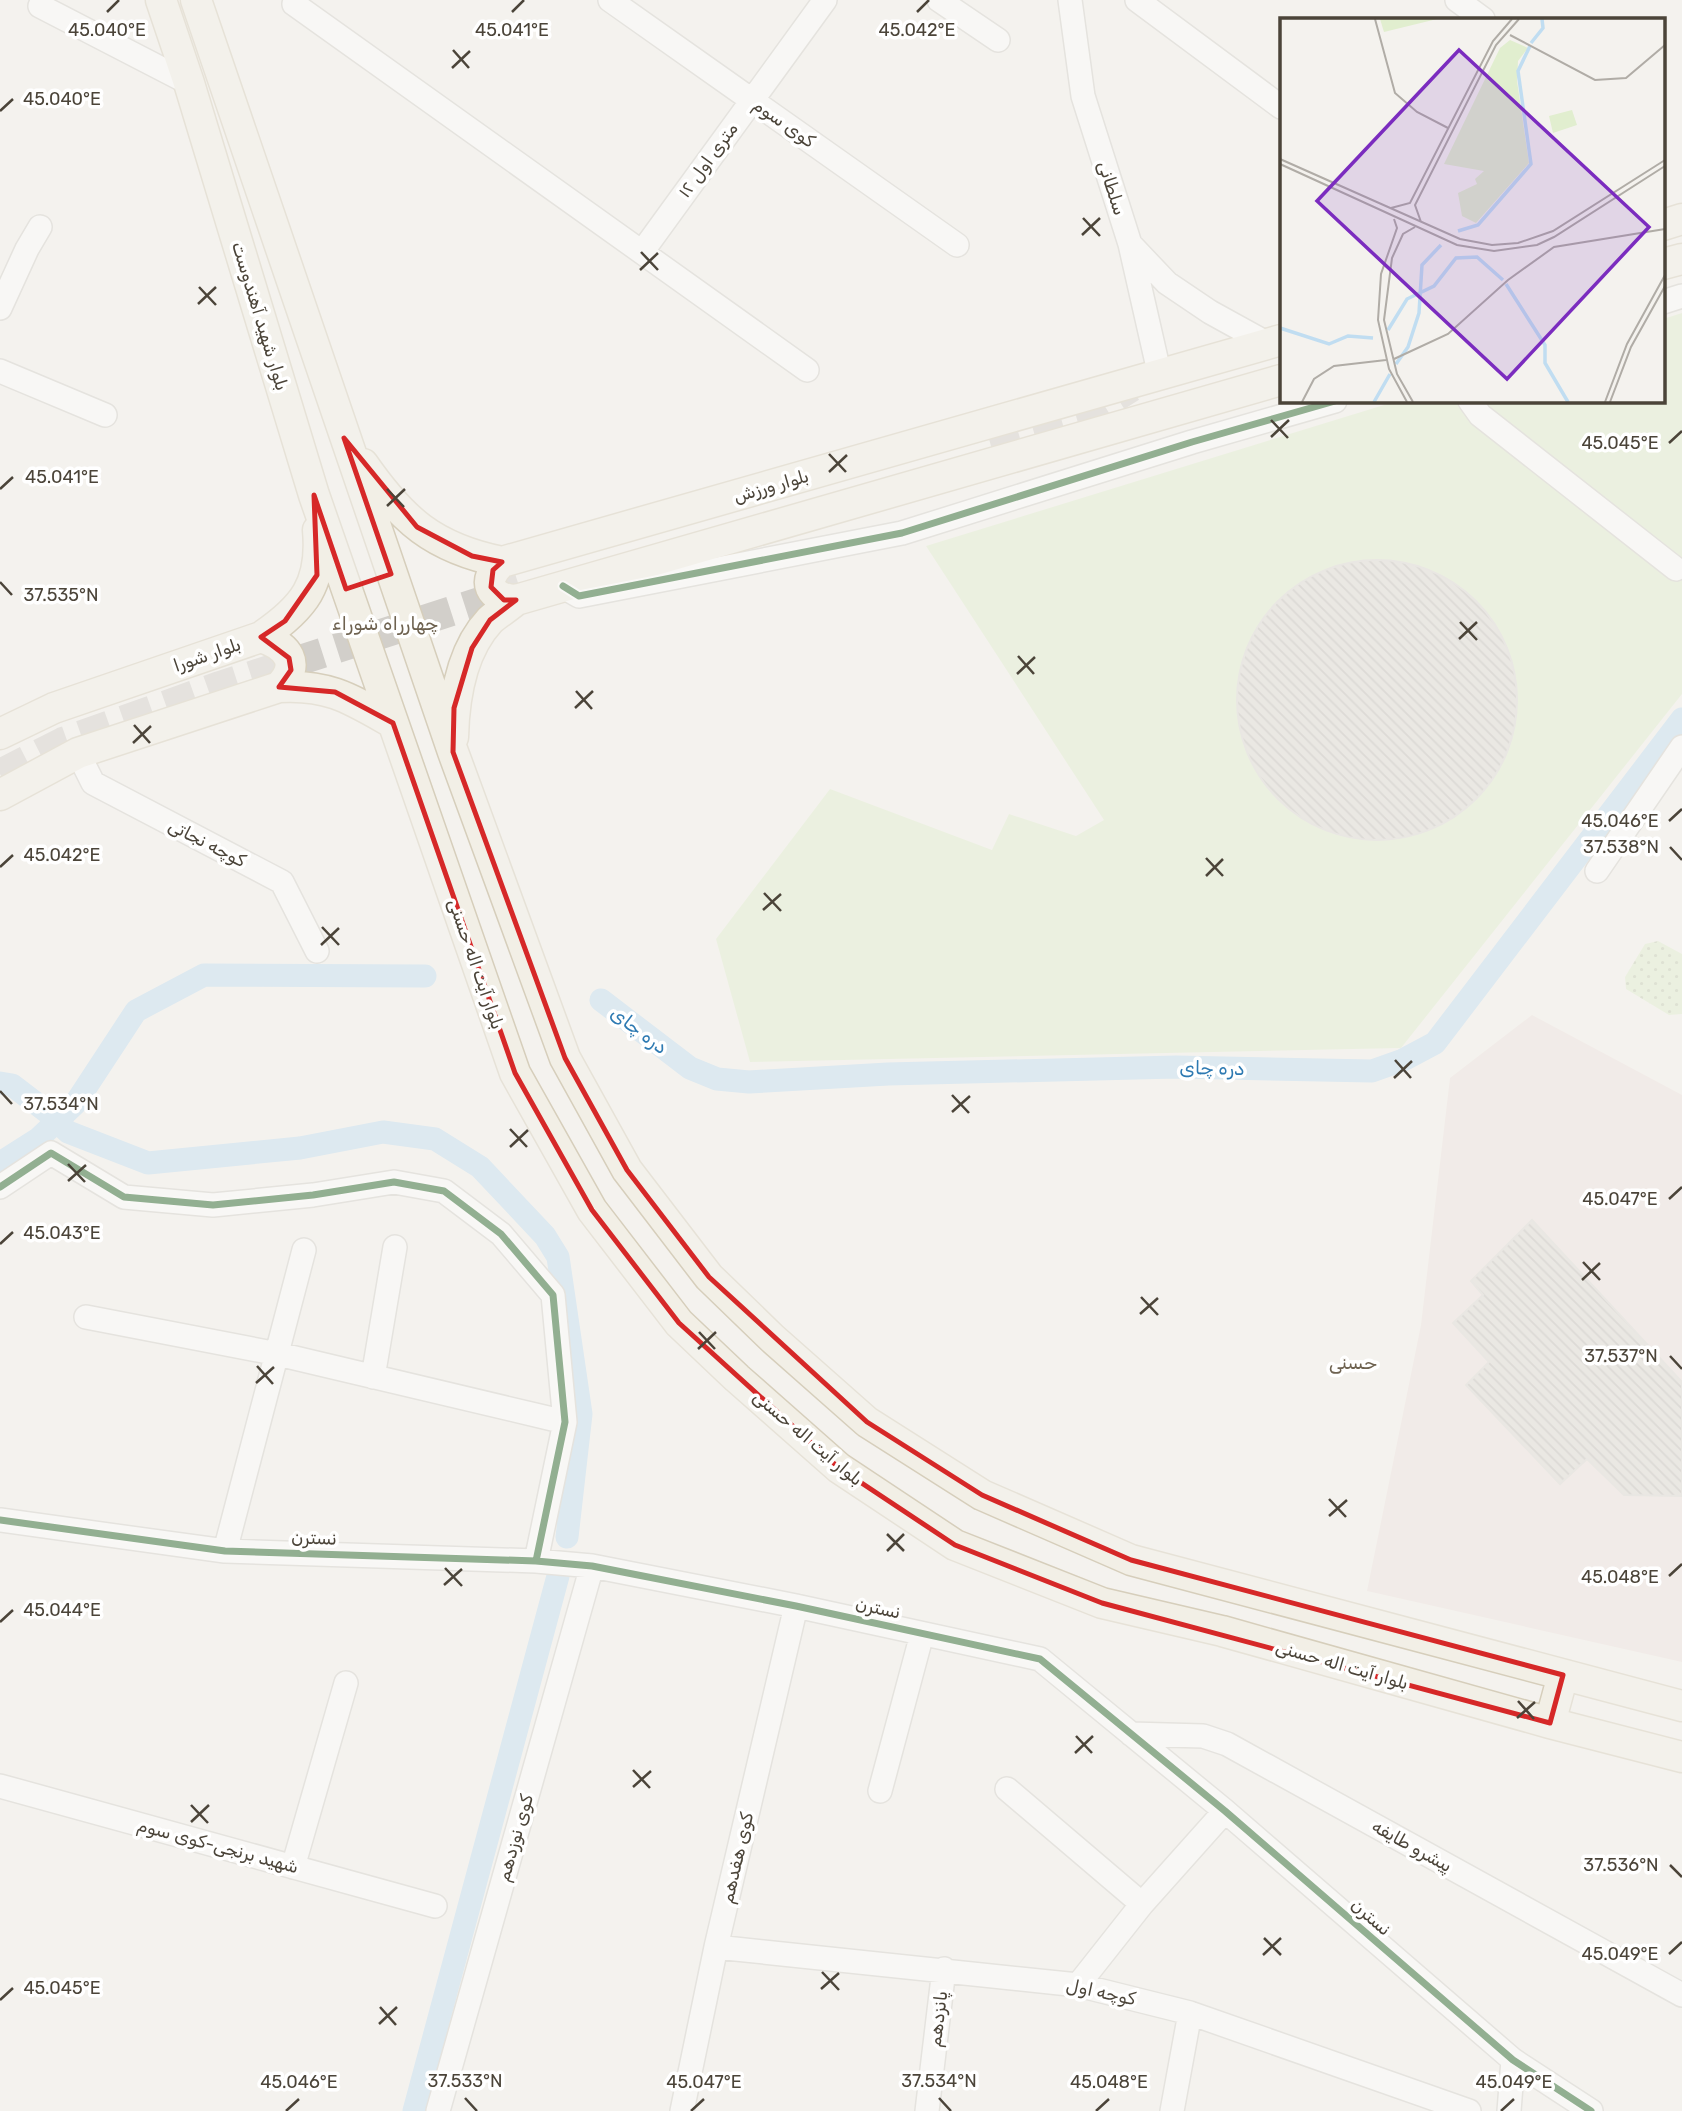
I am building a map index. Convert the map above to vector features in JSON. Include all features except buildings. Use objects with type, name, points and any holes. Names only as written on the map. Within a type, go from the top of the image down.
[{"type":"main road","name":"بلوار شهید آهندوست","points":[[160,0],[189,83],[314,495],[360,631]]},
{"type":"main road","points":[[196,0],[453,752],[565,1058],[627,1170],[709,1277],[867,1423],[982,1495],[1131,1560],[1682,1706]]},
{"type":"main road","points":[[1664,225],[1682,219]]},
{"type":"main road","points":[[1664,264],[1682,259]]},
{"type":"main road","name":"بلوار ورزش","points":[[344,438],[394,505],[417,527],[472,556],[502,562],[1274,342]]},
{"type":"main road","points":[[502,562],[493,570],[491,587],[496,595],[504,600],[516,600],[1280,380]]},
{"type":"main road","name":"بلوار شورا","points":[[0,734],[54,708],[261,637],[285,621],[305,598],[317,575],[320,550],[314,495]]},
{"type":"main road","points":[[346,589],[391,573]]},
{"type":"main road","points":[[453,752],[454,708],[472,648],[490,620],[516,600]]},
{"type":"main road","name":"بلوار آیت اله حسنی","points":[[360,631],[515,1073],[592,1210],[679,1323],[839,1468],[955,1545],[1102,1603],[1222,1631],[1550,1723],[1682,1756]]},
{"type":"main road","points":[[261,637],[283,648],[289,658],[291,670],[279,687]]},
{"type":"main road","points":[[376,675],[421,659]]},
{"type":"main road","points":[[0,794],[78,753],[279,687],[305,685],[335,692],[393,723]]},
{"type":"main road","points":[[1550,1723],[1563,1675]]},
{"type":"street","name":"کوی سوم","points":[[610,0],[957,245]]},
{"type":"street","name":"۱۲ متری اول","points":[[642,252],[825,0]]},
{"type":"street","points":[[939,0],[998,40]]},
{"type":"street","name":"سلطانی","points":[[1070,0],[1083,96],[1130,244],[1160,376]]},
{"type":"street","points":[[1137,0],[1280,106]]},
{"type":"street","points":[[1457,0],[1482,18]]},
{"type":"street","points":[[294,4],[807,370]]},
{"type":"street","points":[[40,6],[189,83]]},
{"type":"street","points":[[0,308],[40,227]]},
{"type":"street","points":[[1130,244],[1167,282],[1210,312],[1274,342]]},
{"type":"street","points":[[1664,302],[1682,296]]},
{"type":"street","points":[[0,371],[105,415]]},
{"type":"street","points":[[563,586],[579,596],[902,533],[1192,442],[1332,402]]},
{"type":"street","points":[[1471,402],[1479,415],[1676,569]]},
{"type":"street","points":[[1173,413],[1192,442]]},
{"type":"street","points":[[1597,870],[1682,747]]},
{"type":"street","name":"کوچه نجاتی","points":[[78,753],[93,783],[282,882],[317,951]]},
{"type":"street","points":[[0,1187],[51,1153],[124,1198],[213,1205],[313,1195],[394,1182],[444,1191],[501,1234],[553,1295],[565,1422],[536,1561]]},
{"type":"street","points":[[373,1377],[394,1247]]},
{"type":"street","points":[[225,1551],[304,1250]]},
{"type":"street","points":[[86,1317],[278,1354],[565,1422]]},
{"type":"street","name":"نسترن","points":[[0,1520],[225,1551],[536,1561],[592,1566],[796,1606],[1040,1659],[1225,1811],[1513,2060],[1591,2111]]},
{"type":"street","name":"کوی نوزدهم","points":[[438,2111],[592,1566]]},
{"type":"street","name":"کوی هفدهم","points":[[682,2111],[716,1947],[796,1606]]},
{"type":"street","points":[[880,1791],[922,1634]]},
{"type":"street","points":[[293,1867],[346,1683]]},
{"type":"street","name":"پیشرو طایفه","points":[[1131,1734],[1203,1737],[1227,1744],[1682,1995]]},
{"type":"street","name":"شهید برنجی-کوی سوم","points":[[0,1786],[435,1906]]},
{"type":"street","points":[[1007,1789],[1142,1904]]},
{"type":"street","points":[[1078,1985],[1142,1904],[1225,1811]]},
{"type":"street","name":"کوچه اول","points":[[716,1947],[1078,1985],[1190,2013],[1469,2111]]},
{"type":"street","name":"پانزدهم","points":[[927,2111],[944,1969]]},
{"type":"street","points":[[1172,2111],[1190,2013]]},
{"type":"street","points":[[1509,2111],[1513,2060]]},
{"type":"highlighted area","points":[[344,438],[417,527],[472,556],[502,562],[493,570],[491,587],[504,600],[516,600],[490,620],[472,648],[454,708],[453,752],[565,1058],[627,1170],[709,1277],[867,1422],[982,1495],[1131,1560],[1563,1675],[1550,1723],[1102,1603],[955,1545],[839,1468],[679,1323],[592,1210],[515,1073],[393,723],[335,692],[279,687],[291,670],[289,658],[261,637],[285,621],[317,575],[314,495],[346,589],[391,574]]},
{"type":"shaded area","points":[[1532,1015],[1682,1095],[1682,1662],[1367,1591],[1421,1325],[1450,1078]]},
{"type":"green space","points":[[1682,313],[1682,694],[1401,1048],[750,1062],[716,939],[830,789],[992,850],[1009,814],[1076,836],[1104,820],[926,546],[1394,402],[1664,402],[1664,319]]},
{"type":"green space","points":[[1658,941],[1682,954],[1682,1014],[1669,1015],[1626,989],[1625,977],[1645,944]]},
{"type":"waterway","name":"دره چای","points":[[601,1000],[690,1068],[717,1079],[749,1082],[888,1074],[1176,1067],[1372,1071],[1403,1060],[1435,1043],[1682,719]]},
{"type":"waterway","name":"دره چای","points":[[0,1163],[38,1139],[75,1104],[136,1011],[204,975],[425,976]]},
{"type":"waterway","points":[[0,1083],[12,1085],[68,1132],[148,1163],[300,1148],[383,1132],[435,1139],[480,1167],[545,1236],[558,1257],[581,1414],[567,1537]]},
{"type":"waterway","points":[[414,2111],[558,1576]]},
{"type":"tunnel","points":[[989,439],[1098,408],[1131,387]]},
{"type":"tunnel","points":[[0,774],[63,742],[220,686],[520,589]]},
{"type":"cycle path","points":[[563,586],[579,596],[902,533],[1192,442],[1332,402]]},
{"type":"cycle path","points":[[0,1187],[51,1153],[124,1197],[213,1205],[313,1195],[394,1182],[444,1191],[501,1234],[553,1295],[565,1422],[536,1561]]},
{"type":"cycle path","points":[[0,1520],[225,1551],[536,1561],[592,1566],[796,1606],[1040,1659],[1225,1811],[1513,2060],[1591,2111]]},
{"type":"district","name":"چهارراه شوراء","points":[[385,623]]},
{"type":"district","name":"حسنی","points":[[1353,1362]]}]
